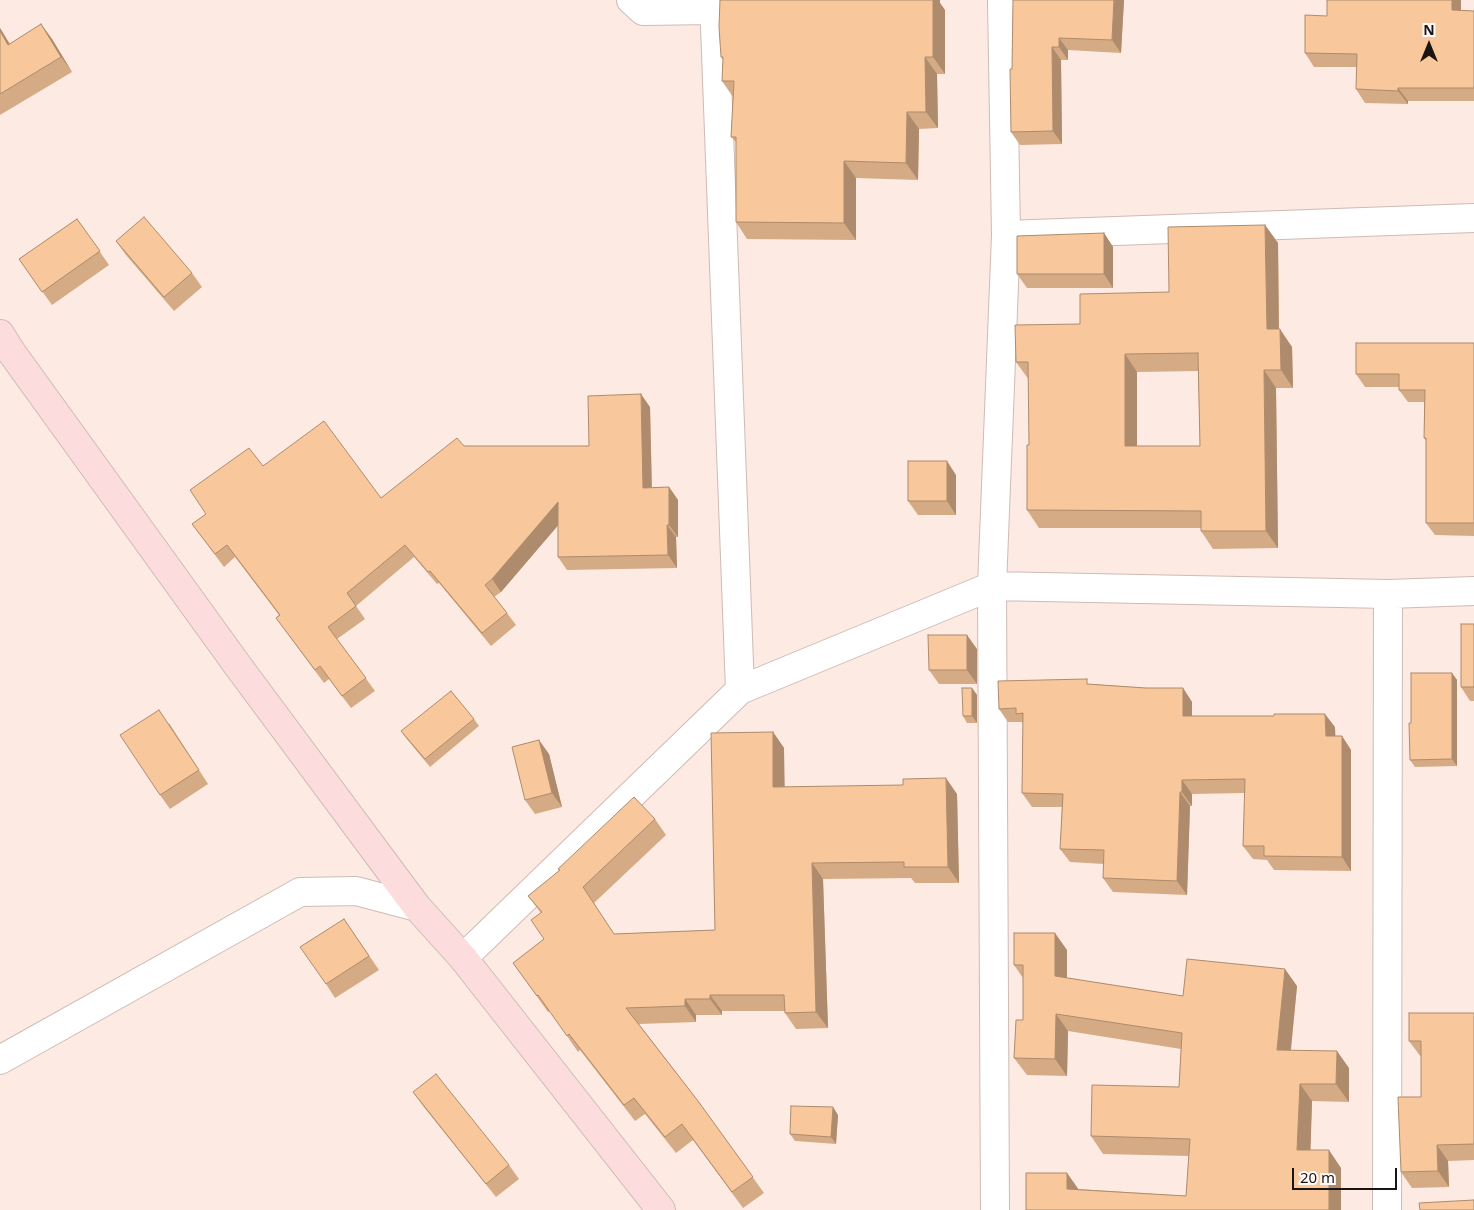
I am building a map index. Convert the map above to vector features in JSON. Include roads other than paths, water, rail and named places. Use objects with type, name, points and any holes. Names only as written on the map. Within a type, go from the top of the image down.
[{"type":"street","points":[[631,0],[643,11],[714,5],[740,690]]},
{"type":"street","points":[[995,1210],[992,586],[1006,235],[1002,0]]},
{"type":"street","points":[[1006,235],[1474,218]]},
{"type":"street","points":[[4,349],[417,907],[463,958],[661,1210]]},
{"type":"street","points":[[463,958],[740,690],[992,586],[1388,594],[1474,591]]},
{"type":"street","points":[[1387,1210],[1388,594]]},
{"type":"street","points":[[0,1060],[300,892],[356,891],[417,907]]}]
